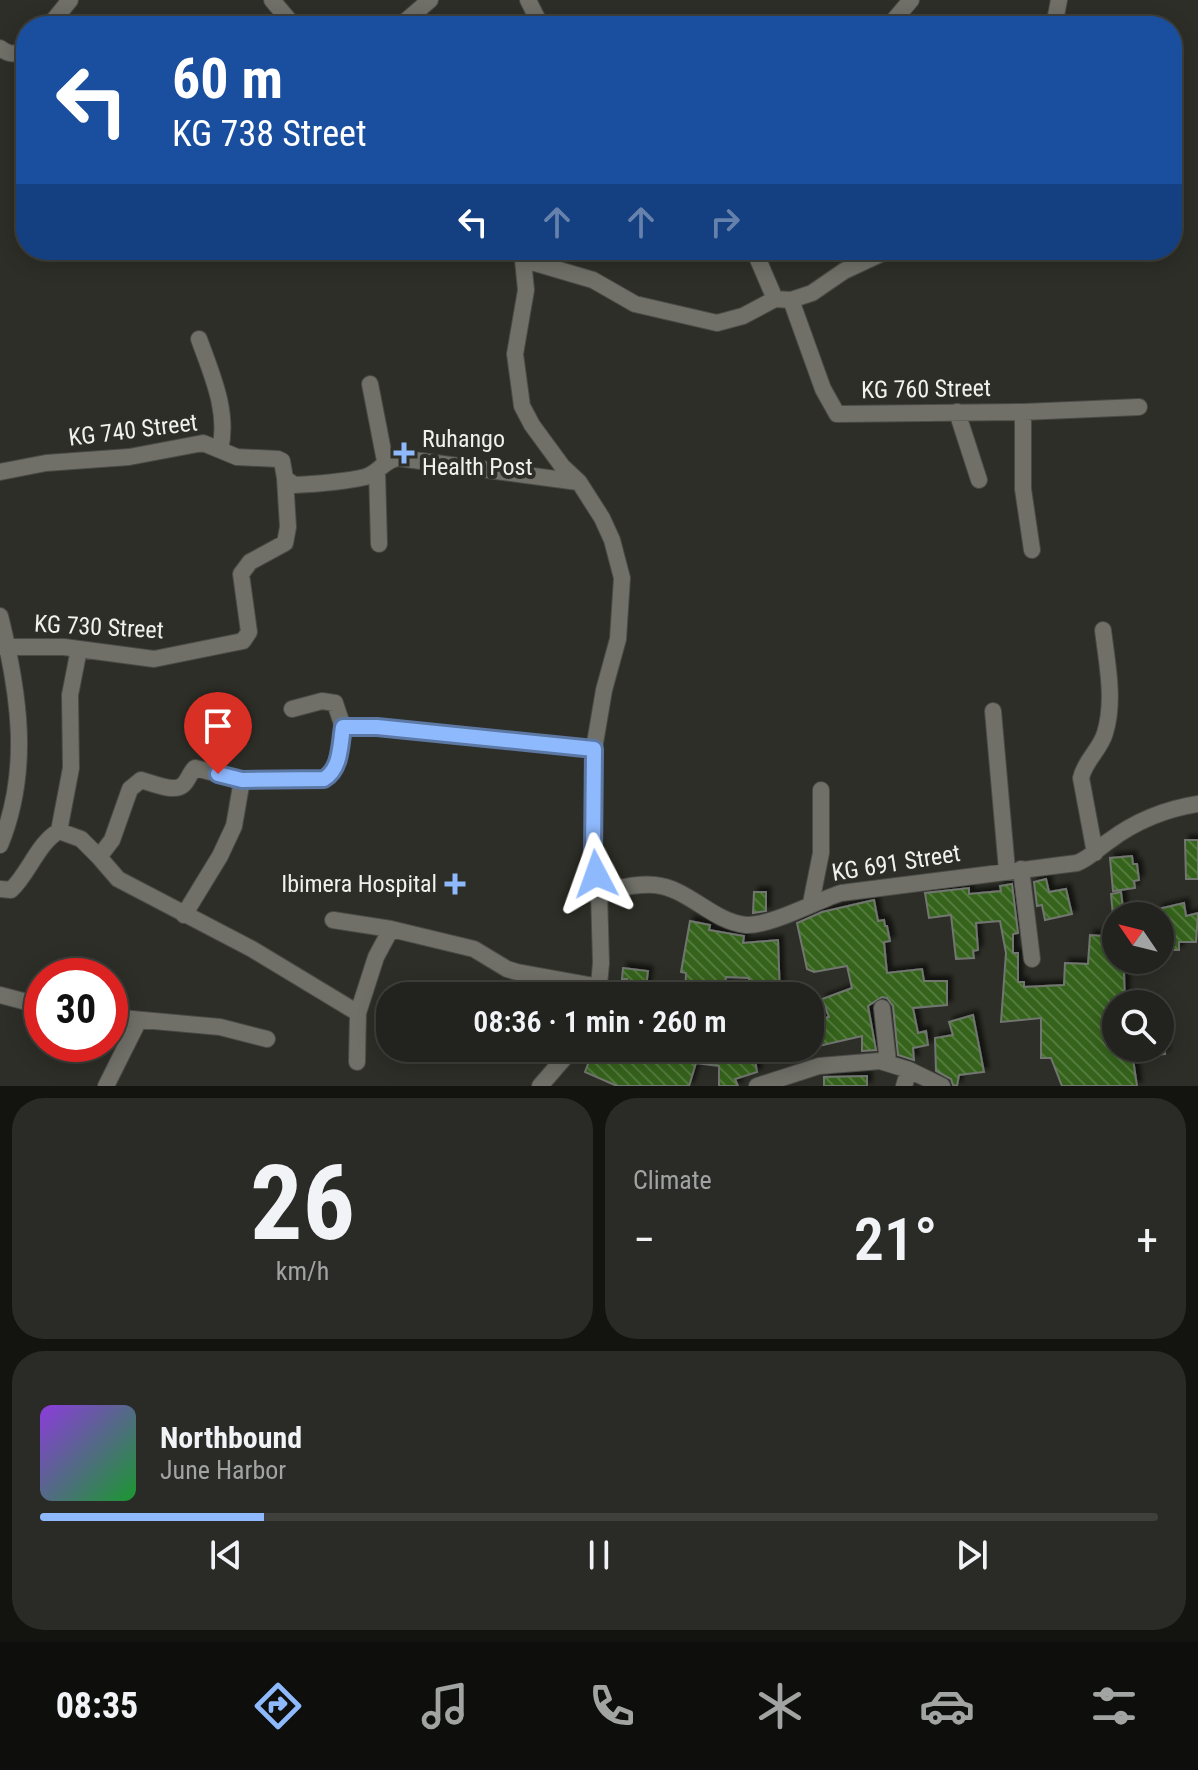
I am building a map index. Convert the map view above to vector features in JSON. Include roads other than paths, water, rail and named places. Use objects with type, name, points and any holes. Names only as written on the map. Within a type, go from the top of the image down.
[{"type":"street","points":[[57,16],[70,0]]},
{"type":"street","points":[[272,0],[286,16]]},
{"type":"street","points":[[412,16],[430,0]]},
{"type":"street","points":[[897,16],[911,0]]},
{"type":"street","points":[[524,260],[525,303],[515,354],[522,406],[562,466],[579,482],[607,529],[622,578],[618,639],[604,690],[594,749],[593,855],[599,892],[599,982]]},
{"type":"street","points":[[538,260],[593,280],[635,304],[717,323],[812,293],[844,271],[868,260]]},
{"type":"street","points":[[760,260],[783,300]]},
{"type":"street","name":"KG 760 Street","points":[[783,300],[835,413],[1023,412],[1139,407]]},
{"type":"street","points":[[199,339],[218,393],[223,429],[220,450]]},
{"type":"street","points":[[370,384],[381,466],[379,544]]},
{"type":"street","points":[[957,412],[979,480]]},
{"type":"street","points":[[1023,412],[1023,489],[1032,550]]},
{"type":"street","name":"KG 740 Street","points":[[0,472],[46,463],[129,457],[203,443],[237,457],[278,459],[282,461],[285,478]]},
{"type":"street","points":[[285,478],[294,485],[364,477],[398,458],[579,482]]},
{"type":"street","name":"KG 730 Street","points":[[4,647],[79,649],[154,659],[243,641],[249,632],[241,574],[250,562],[285,543],[288,527],[285,478]]},
{"type":"street","points":[[0,616],[19,717],[20,758],[16,790],[0,845]]},
{"type":"street","points":[[1095,853],[1081,778],[1088,761],[1099,749],[1110,707],[1103,630]]},
{"type":"street","points":[[0,889],[11,890],[21,881],[49,840],[59,831],[71,768],[70,695],[79,649]]},
{"type":"street","points":[[99,857],[112,840],[130,789],[141,780],[171,788],[180,787],[195,768],[242,780],[324,779],[330,775],[339,758],[343,727],[335,703],[329,700],[292,709]]},
{"type":"street","points":[[993,711],[1014,869],[1032,959]]},
{"type":"street","points":[[343,727],[377,727],[594,749]]},
{"type":"street","points":[[184,915],[220,856],[234,826],[242,780]]},
{"type":"street","points":[[811,903],[821,853],[821,790]]},
{"type":"street","name":"KG 691 Street","points":[[599,892],[655,885],[677,892],[746,925],[787,916],[811,903],[856,890],[1077,863],[1148,817],[1172,808],[1198,804]]},
{"type":"street","points":[[59,831],[81,839],[118,879],[252,949],[358,1013]]},
{"type":"street","points":[[333,920],[391,929],[474,949],[507,969],[558,982]]},
{"type":"street","points":[[357,1062],[358,1013],[376,957],[391,929]]},
{"type":"street","points":[[0,995],[24,1001]]},
{"type":"street","points":[[882,1008],[888,1062],[906,1078],[942,1086]]},
{"type":"street","points":[[128,1019],[220,1027],[267,1039]]},
{"type":"street","points":[[106,1086],[139,1020]]},
{"type":"street","points":[[542,1084],[561,1062]]},
{"type":"street","points":[[757,1086],[802,1079],[819,1066],[888,1062]]},
{"type":"street","points":[[542,1084],[561,1086]]},
{"type":"place","name":"Ruhango Health Post","points":[[404,453]]},
{"type":"place","name":"Ibimera Hospital","points":[[455,884]]}]
